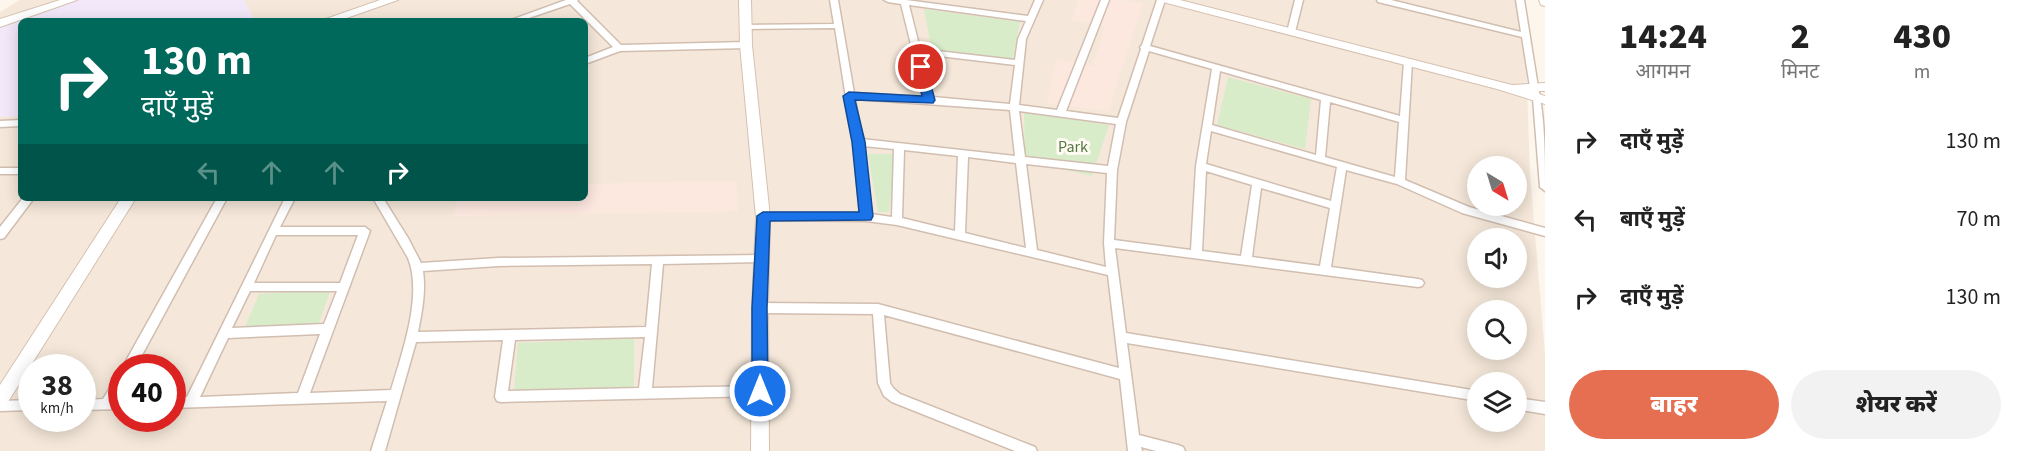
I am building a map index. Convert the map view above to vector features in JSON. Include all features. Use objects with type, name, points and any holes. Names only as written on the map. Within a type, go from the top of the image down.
[{"type":"street","points":[[0,17],[46,0]]},
{"type":"street","points":[[0,17],[55,0]]},
{"type":"street","points":[[0,23],[71,0]]},
{"type":"street","points":[[335,18],[392,0]]},
{"type":"street","points":[[521,18],[572,0],[619,48]]},
{"type":"street","points":[[745,0],[746,45],[763,216],[760,308],[760,451]]},
{"type":"street","points":[[834,0],[858,142],[866,216]]},
{"type":"street","points":[[888,0],[1029,19]]},
{"type":"street","points":[[1032,252],[1014,107],[1018,63],[1029,19],[1039,0]]},
{"type":"street","points":[[1060,114],[1106,0]]},
{"type":"street","points":[[1161,0],[1121,122],[1112,170],[1108,243],[1134,445],[1178,451]]},
{"type":"street","points":[[1167,0],[1408,63],[1541,93]]},
{"type":"street","points":[[1291,32],[1299,0]]},
{"type":"street","points":[[1381,0],[1400,2],[1525,35]]},
{"type":"street","points":[[1521,0],[1525,35],[1541,93],[1545,187]]},
{"type":"street","points":[[904,2],[929,100]]},
{"type":"street","points":[[746,27],[837,26]]},
{"type":"street","points":[[588,61],[619,48],[746,45]]},
{"type":"street","points":[[1144,48],[1403,120]]},
{"type":"street","points":[[916,51],[1018,63]]},
{"type":"street","points":[[1400,182],[1408,63]]},
{"type":"street","points":[[1196,254],[1201,166],[1216,68]]},
{"type":"street","points":[[849,96],[1014,107],[1121,122]]},
{"type":"street","points":[[1320,159],[1326,98]]},
{"type":"street","points":[[0,123],[18,123]]},
{"type":"street","points":[[1207,127],[1400,182],[1466,210],[1545,232]]},
{"type":"street","points":[[858,142],[1112,170]]},
{"type":"street","points":[[897,221],[899,146]]},
{"type":"street","points":[[960,236],[963,154]]},
{"type":"street","points":[[1201,166],[1335,206]]},
{"type":"street","points":[[1325,270],[1342,166]]},
{"type":"street","points":[[0,171],[18,171]]},
{"type":"street","points":[[1246,260],[1257,182]]},
{"type":"street","points":[[0,235],[5,222],[26,201]]},
{"type":"street","points":[[0,400],[127,201]]},
{"type":"street","points":[[136,354],[220,201]]},
{"type":"street","points":[[191,402],[288,201]]},
{"type":"street","points":[[378,451],[411,337],[420,287],[417,267],[380,201]]},
{"type":"street","points":[[763,216],[866,216],[897,221],[1111,272]]},
{"type":"street","points":[[273,231],[365,231],[302,398]]},
{"type":"street","points":[[1108,243],[1418,283]]},
{"type":"street","points":[[417,267],[498,262],[761,258]]},
{"type":"street","points":[[645,394],[658,260]]},
{"type":"street","points":[[246,288],[344,287]]},
{"type":"street","points":[[760,308],[878,309],[1124,375]]},
{"type":"street","points":[[878,309],[884,383],[888,392],[896,398],[1030,451]]},
{"type":"street","points":[[224,333],[328,329]]},
{"type":"street","points":[[411,337],[651,332]]},
{"type":"street","points":[[510,334],[501,397],[760,391]]},
{"type":"street","points":[[1120,337],[1467,394]]},
{"type":"street","points":[[186,402],[394,395]]},
{"type":"street","points":[[0,406],[18,405]]},
{"type":"street","points":[[96,405],[107,405]]},
{"type":"street","points":[[1527,405],[1545,408]]},
{"type":"shaded area","points":[[20,0],[1524,0],[1530,174],[1545,354],[1545,451],[0,451],[0,12]]},
{"type":"shaded area","points":[[72,0],[244,0],[253,18],[18,18]]},
{"type":"shaded area","points":[[1078,0],[1122,0],[1143,4],[1108,111],[1047,103],[1056,59],[1093,66],[1105,26],[1072,20]]},
{"type":"shaded area","points":[[18,18],[18,116],[0,117],[0,24]]},
{"type":"shaded area","points":[[736,181],[738,211],[453,216],[457,201],[588,201],[588,184]]},
{"type":"green space","points":[[924,9],[1020,22],[1012,62],[932,52]]},
{"type":"green space","points":[[1228,77],[1311,99],[1305,149],[1217,125]]},
{"type":"green space","name":"Park","points":[[1024,112],[1109,125],[1092,176],[1025,160]]},
{"type":"green space","points":[[868,154],[896,154],[889,212],[878,212]]},
{"type":"green space","points":[[331,289],[319,323],[245,327],[259,294]]},
{"type":"green space","points":[[634,338],[634,387],[514,391],[518,343]]},
{"type":"route","points":[[760,391],[763,216],[866,216],[858,142],[849,96],[929,100],[921,67]]}]
